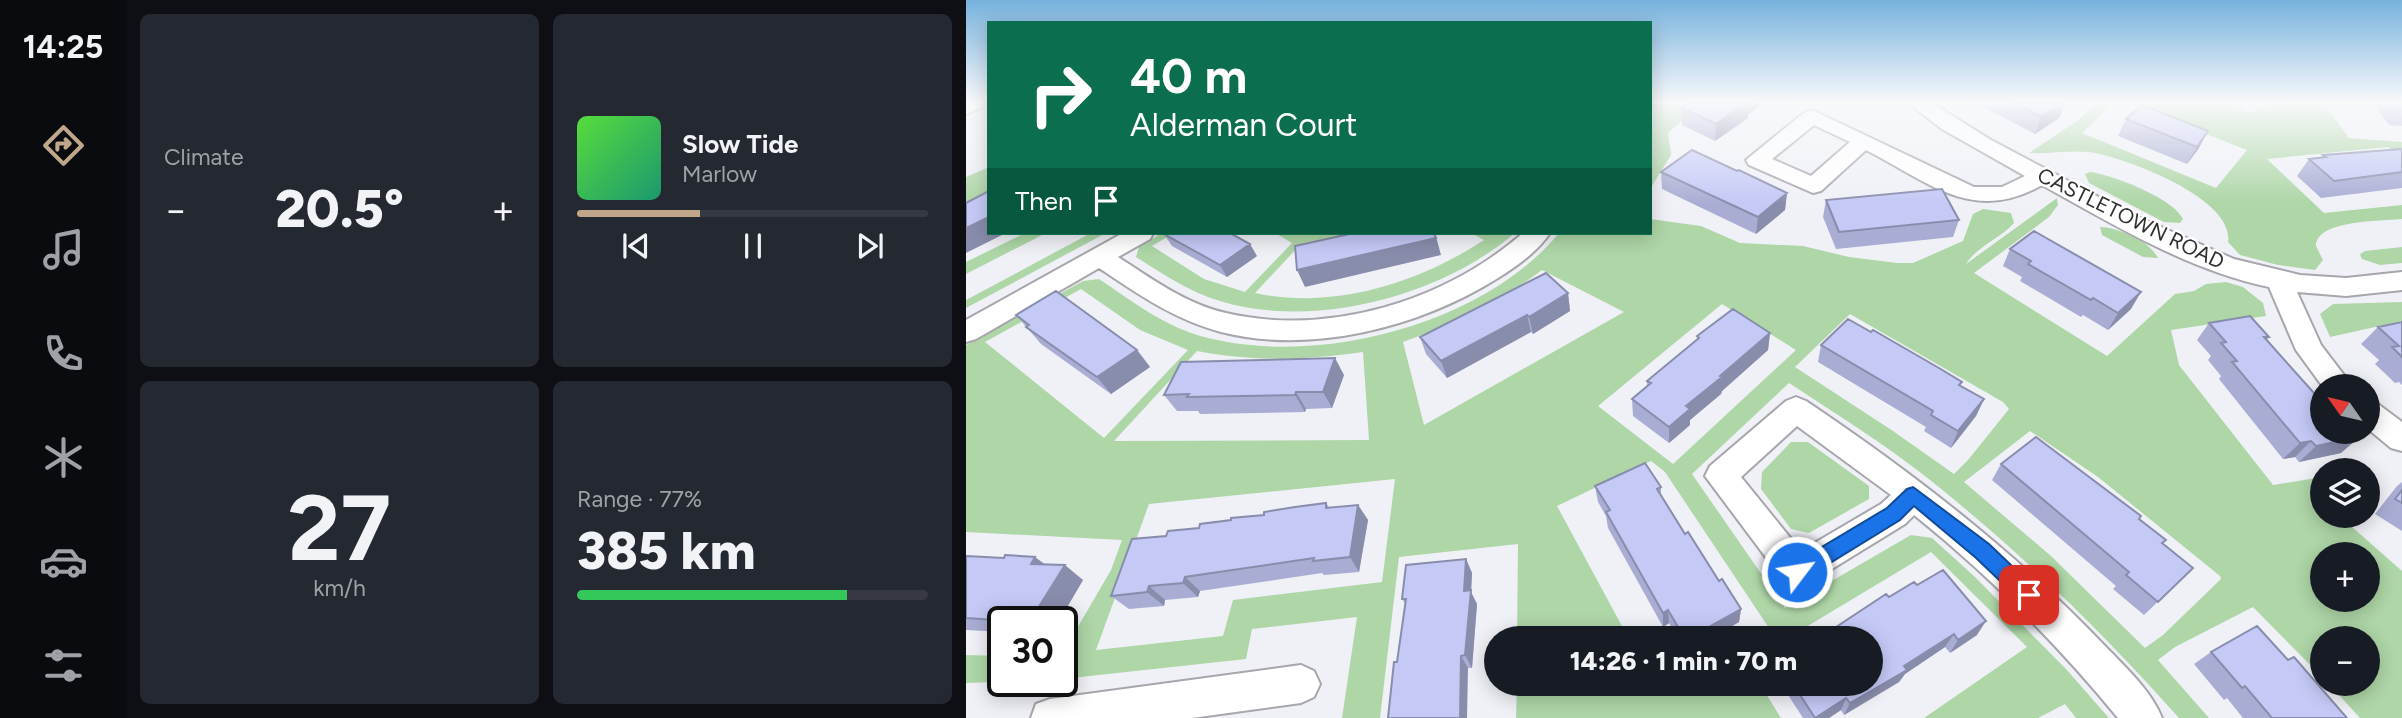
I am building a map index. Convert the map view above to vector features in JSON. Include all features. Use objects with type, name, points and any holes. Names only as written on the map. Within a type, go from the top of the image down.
[{"type":"street","name":"CASTLETOWN ROAD","points":[[1969,137],[2196,253],[2231,267],[2278,279],[2338,287],[2402,281]]},
{"type":"street","points":[[1864,141],[1946,184],[1981,194],[1997,196],[2016,190],[2042,176]]},
{"type":"street","points":[[966,332],[1138,235]]},
{"type":"street","points":[[1100,257],[1182,309],[1248,326],[1315,328],[1373,319],[1453,293],[1507,261],[1536,235]]},
{"type":"street","points":[[2278,279],[2310,351],[2329,374]]},
{"type":"street","points":[[1913,495],[1893,514],[1797,572],[1721,476],[1796,409],[1913,495],[1982,550],[2029,595],[2143,718]]},
{"type":"street","points":[[2380,422],[2402,439]]},
{"type":"street","points":[[1050,718],[1301,684]]},
{"type":"green space","points":[[1652,137],[1668,137],[1671,155],[1652,186]]},
{"type":"green space","points":[[2054,137],[2091,137],[2216,188],[2247,150],[2213,137],[2348,137],[2402,142],[2402,158],[2388,147],[2267,159],[2324,213],[2402,205],[2402,219],[2351,224],[2326,231],[2319,237],[2316,246],[2323,260],[2315,270],[2278,265],[2240,255],[2228,242],[2225,226],[2214,210],[2174,182],[2150,171],[2089,152],[2029,153]]},
{"type":"green space","points":[[987,168],[987,202],[966,211],[966,177]]},
{"type":"green space","points":[[2090,172],[2127,183],[2155,196],[2177,211],[2183,219],[2180,223],[2164,222],[2089,183],[2085,174]]},
{"type":"green space","points":[[2057,198],[2058,205],[2049,217],[1974,273],[2107,356],[2175,294],[2194,291],[2206,284],[2226,282],[2243,287],[2263,303],[2266,316],[2171,330],[2179,365],[2273,485],[2310,479],[2310,528],[2353,528],[2369,542],[2310,542],[2310,612],[2380,612],[2380,552],[2402,571],[2402,718],[2360,718],[2340,696],[2380,696],[2380,626],[2310,626],[2310,665],[2253,607],[2175,647],[2158,660],[2209,718],[2179,718],[2089,622],[1993,532],[1908,463],[1789,383],[1692,474],[1785,608],[1911,535],[1932,538],[1975,577],[2066,669],[2109,718],[2076,718],[2065,704],[2038,718],[1924,718],[2027,647],[1931,552],[1808,626],[1768,626],[1665,472],[1651,461],[1557,506],[1622,626],[1517,626],[1518,544],[1399,557],[1380,718],[1342,718],[1357,617],[1252,629],[1246,659],[1078,677],[1078,627],[1111,570],[1122,540],[966,532],[966,345],[1083,281],[1099,279],[1155,316],[1191,333],[1237,343],[1286,347],[1338,343],[1389,332],[1439,316],[1485,294],[1526,266],[1557,235],[1652,235],[1652,219],[1701,226],[1740,243],[1803,246],[1849,257],[1913,263],[1963,241],[1973,214],[1983,209],[2011,213],[2014,223],[1976,252],[1966,264]],"holes":[[[1542,270],[1624,312],[1424,425],[1403,342],[1440,328],[1493,302]],[[1081,289],[1140,330],[1188,350],[1104,438],[985,342]],[[1722,304],[1796,350],[1673,464],[1598,406]],[[1850,314],[2003,402],[2009,409],[1954,474],[1795,367]],[[1197,351],[1280,359],[1363,352],[1369,440],[1114,441]],[[2030,431],[2098,477],[2220,576],[2221,579],[2163,635],[2145,648],[2051,556],[1964,482]],[[1395,479],[1382,582],[1233,600],[1223,636],[1096,650],[1149,504]]]},
{"type":"green space","points":[[2100,227],[2133,236],[2148,246],[2158,258],[2143,257],[2102,235]]},
{"type":"green space","points":[[1021,235],[1042,235],[966,274],[966,262]]},
{"type":"green space","points":[[1087,235],[1102,235],[966,308],[966,300]]},
{"type":"green space","points":[[1159,235],[1171,235],[1152,246],[1204,279],[1245,292],[1292,243],[1278,235],[1343,235],[1300,245],[1255,293],[1315,298],[1374,289],[1432,269],[1484,240],[1475,235],[1512,235],[1485,255],[1414,290],[1375,302],[1336,309],[1296,311],[1257,309],[1198,293],[1136,257],[1139,247]]},
{"type":"green space","points":[[2402,247],[2402,263],[2380,265],[2362,259],[2360,254],[2365,251]]},
{"type":"green space","points":[[2402,302],[2402,321],[2330,337],[2320,314],[2333,304]]},
{"type":"green space","points":[[1791,442],[1808,442],[1869,486],[1869,499],[1809,533],[1791,529],[1761,489],[1762,472]]},
{"type":"green space","points":[[966,655],[987,656],[987,682],[966,683]]},
{"type":"green space","points":[[1517,696],[1767,696],[1781,718],[1516,718]]},
{"type":"building","points":[[2170,137],[2204,137],[2197,147]]},
{"type":"building","points":[[2402,149],[2402,172],[2334,181],[2309,159],[2326,157],[2323,155]]},
{"type":"building","points":[[1692,150],[1787,193],[1758,217],[1661,172]]},
{"type":"building","points":[[1942,189],[1959,220],[1839,232],[1826,200]]},
{"type":"building","points":[[987,192],[987,218],[966,228],[966,203]]},
{"type":"building","points":[[2034,231],[2141,292],[2118,313],[2093,298],[2091,300],[2028,264],[2031,261],[2010,249]]},
{"type":"building","points":[[1166,235],[1234,235],[1250,244],[1220,265]]},
{"type":"building","points":[[1345,235],[1435,235],[1436,238],[1297,270],[1295,246]]},
{"type":"building","points":[[1546,273],[1568,293],[1529,317],[1527,315],[1441,361],[1420,337]]},
{"type":"building","points":[[1056,291],[1137,350],[1097,377],[1026,327],[1029,325],[1016,315]]},
{"type":"building","points":[[1733,309],[1770,333],[1686,406],[1690,409],[1669,427],[1632,399],[1651,383],[1647,381],[1699,338],[1697,336]]},
{"type":"building","points":[[2250,316],[2269,337],[2264,337],[2310,389],[2310,441],[2300,443],[2232,362],[2237,361],[2221,343],[2226,342],[2209,323]]},
{"type":"building","points":[[1848,319],[1871,332],[1873,330],[1939,368],[1962,382],[1959,385],[1984,399],[1958,431],[1931,415],[1933,411],[1821,345]]},
{"type":"building","points":[[2402,322],[2402,357],[2392,347],[2399,346],[2378,327]]},
{"type":"building","points":[[1335,358],[1323,392],[1296,392],[1295,395],[1164,395],[1181,362]]},
{"type":"building","points":[[2036,437],[2141,516],[2139,519],[2166,540],[2162,543],[2193,568],[2158,602],[2126,575],[2129,572],[2001,464]]},
{"type":"building","points":[[1645,463],[1661,487],[1657,489],[1685,534],[1688,532],[1719,581],[1722,579],[1741,609],[1710,626],[1677,626],[1668,610],[1663,613],[1606,512],[1610,510],[1595,486]]},
{"type":"building","points":[[2402,490],[2402,503],[2395,499]]},
{"type":"building","points":[[1326,503],[1326,508],[1358,505],[1350,557],[1313,561],[1314,558],[1185,577],[1183,583],[1149,586],[1147,592],[1111,596],[1132,539],[1166,536],[1168,531],[1199,528],[1200,524]]},
{"type":"building","points":[[1005,555],[1035,557],[1031,564],[1065,565],[1039,606],[987,606],[987,619],[966,618],[966,556],[1004,558]]},
{"type":"building","points":[[1466,559],[1464,591],[1471,590],[1465,655],[1461,656],[1460,718],[1388,718],[1394,662],[1397,662],[1406,599],[1402,599],[1406,565]]},
{"type":"building","points":[[1943,570],[1986,621],[1958,640],[1954,634],[1904,666],[1907,670],[1883,684],[1883,626],[1838,626],[1886,594],[1889,597],[1914,582],[1917,585]]},
{"type":"building","points":[[2257,626],[2288,660],[2294,657],[2310,675],[2310,696],[2328,696],[2347,718],[2272,718],[2211,652]]},
{"type":"building","points":[[1801,696],[1862,696],[1850,703],[1846,698],[1815,718]]},
{"type":"route","points":[[1797,572],[1893,514],[1913,495],[1982,550],[2029,595]]}]
